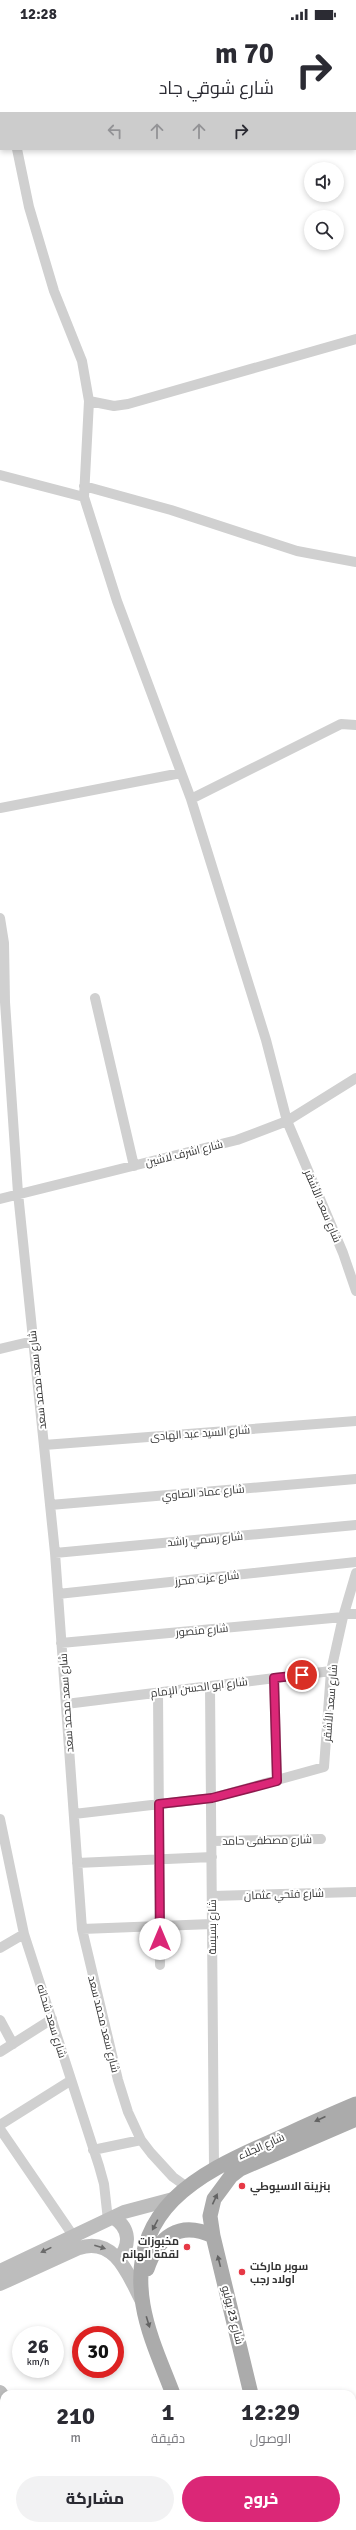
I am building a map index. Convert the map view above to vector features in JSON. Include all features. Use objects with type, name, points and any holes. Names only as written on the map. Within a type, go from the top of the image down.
[{"type":"main road","name":"شارع الجلاء","points":[[142,2284],[145,2246],[156,2223],[173,2199],[186,2187],[214,2168],[356,2104]]},
{"type":"main road","name":"شارع الجلاء","points":[[213,2236],[210,2216],[213,2203],[231,2176],[240,2169],[356,2120]]},
{"type":"main road","points":[[172,2390],[143,2304],[142,2284],[152,2256],[164,2239],[173,2234],[193,2230],[213,2236]]},
{"type":"main road","name":"شارع 23 يوليو","points":[[213,2236],[250,2390]]},
{"type":"street","name":"شارع سعد الأشقر","points":[[17,150],[29,206],[54,291],[82,361],[89,401],[84,497],[117,601],[191,799],[266,1040],[287,1122],[343,1253],[356,1291]]},
{"type":"street","points":[[89,401],[114,406],[128,404],[356,339]]},
{"type":"street","points":[[0,475],[84,497]]},
{"type":"street","points":[[84,486],[171,510],[297,551],[356,562]]},
{"type":"street","points":[[191,799],[342,724],[356,725]]},
{"type":"street","points":[[0,808],[181,773]]},
{"type":"street","name":"شارع سعد محمد سعد","points":[[0,918],[4,943],[5,1002],[18,1193],[55,1552],[82,1929],[122,2096],[141,2140],[162,2166],[186,2187]]},
{"type":"street","points":[[95,998],[134,1166]]},
{"type":"street","name":"شارع اشرف لاشين","points":[[0,1199],[18,1193],[237,1140],[287,1122],[355,1080]]},
{"type":"street","points":[[0,1350],[33,1341]]},
{"type":"street","name":"شارع السيد عبد الهادى","points":[[44,1445],[356,1421]]},
{"type":"street","name":"شارع عماد الصاوي","points":[[50,1505],[356,1479]]},
{"type":"street","name":"شارع رسمي راشد","points":[[55,1552],[356,1525]]},
{"type":"street","name":"شارع عزت محرز","points":[[58,1594],[356,1562]]},
{"type":"street","name":"شارع سعد الأشقر","points":[[277,1781],[320,1770],[326,1763],[331,1671],[343,1615],[356,1573]]},
{"type":"street","name":"شارع منصور","points":[[61,1644],[356,1614]]},
{"type":"street","name":"شارع ابو الحسن الإمام","points":[[66,1704],[331,1671]]},
{"type":"street","points":[[74,1814],[212,1798],[277,1781],[274,1678]]},
{"type":"street","name":"شارع بسيسة","points":[[210,1686],[214,2168]]},
{"type":"street","points":[[158,1692],[160,1965]]},
{"type":"street","name":"شارع سعد شحاته","points":[[0,1819],[4,1860],[24,1934],[104,2184],[111,2219]]},
{"type":"street","name":"شارع مصطفى حامد","points":[[212,1841],[321,1840]]},
{"type":"street","name":"شارع مصطفى حامد","points":[[77,1863],[212,1857]]},
{"type":"street","name":"شارع فتحي عثمان","points":[[212,1896],[356,1892]]},
{"type":"street","points":[[82,1929],[212,1924]]},
{"type":"street","points":[[0,1948],[24,1934]]},
{"type":"street","points":[[0,2052],[52,2019]]},
{"type":"street","points":[[0,2020],[13,2044]]},
{"type":"street","points":[[0,2125],[70,2081]]},
{"type":"street","points":[[0,2129],[74,2237]]},
{"type":"street","points":[[93,2150],[141,2140]]},
{"type":"street","name":"شارع الجلاء","points":[[2,2282],[74,2237],[111,2219],[135,2208],[173,2199]]},
{"type":"street","points":[[111,2219],[124,2228],[127,2237],[124,2251],[118,2259]]},
{"type":"street","name":"شارع الجلاء","points":[[2,2282],[90,2245],[103,2248],[118,2259],[143,2304]]},
{"type":"place","name":"بنزينة الاسيوطي","points":[[242,2186]]},
{"type":"place","name":"مخبوزات لقمة الهانم","points":[[187,2247]]},
{"type":"place","name":"سوبر ماركت اولاد رجب","points":[[242,2272]]},
{"type":"route","points":[[160,1939],[159,1804],[212,1798],[277,1781],[274,1678],[302,1675]]}]
